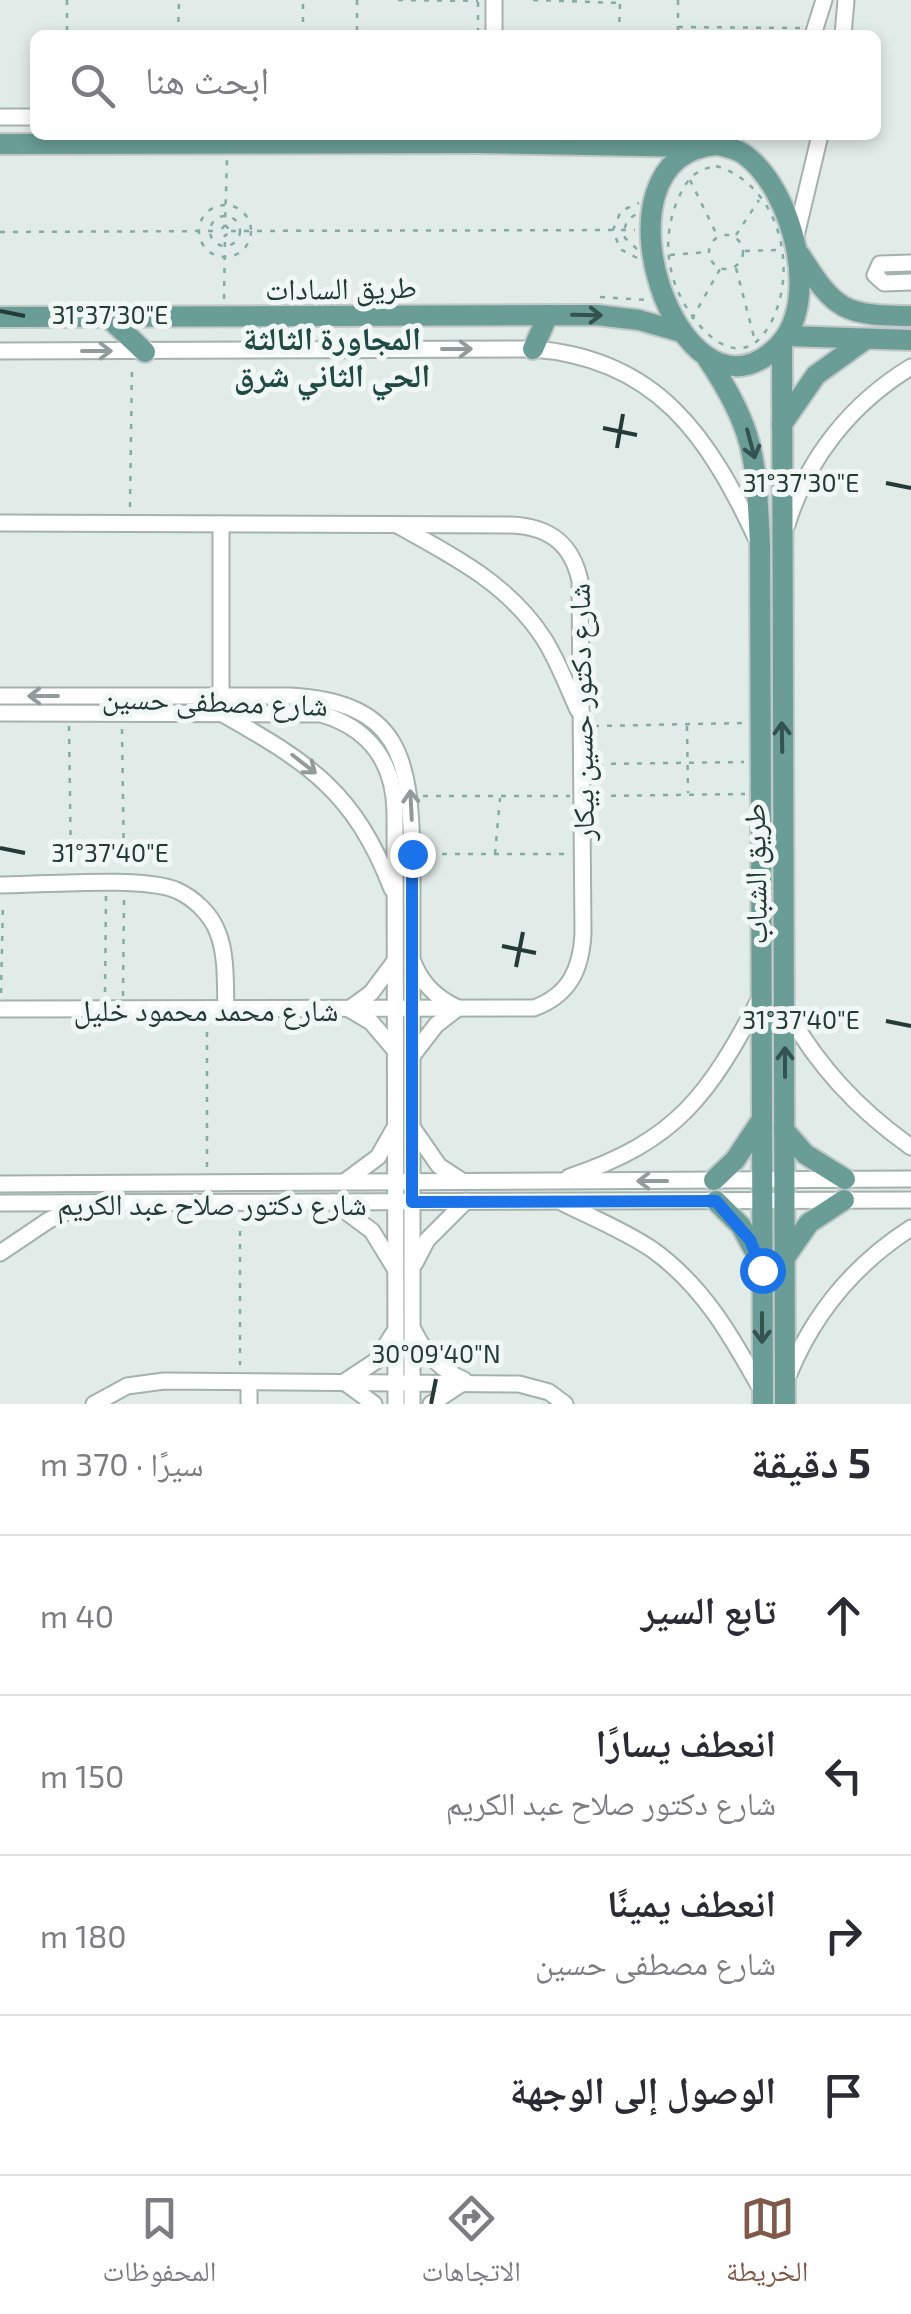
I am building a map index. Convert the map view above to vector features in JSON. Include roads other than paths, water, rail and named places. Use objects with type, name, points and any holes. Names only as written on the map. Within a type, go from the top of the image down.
[{"type":"main road","points":[[0,144],[355,140]]},
{"type":"main road","points":[[544,140],[717,144],[746,156],[781,202],[791,246],[823,291],[844,308],[872,316],[911,316]]},
{"type":"main road","points":[[687,325],[660,288],[652,239],[653,214],[662,176],[670,164],[704,143]]},
{"type":"main road","name":"طريق الشباب","points":[[785,1393],[785,1257],[762,1120],[761,723],[784,339],[798,296],[791,246]]},
{"type":"main road","points":[[533,348],[548,314]]},
{"type":"main road","name":"طريق السادات","points":[[0,317],[548,314],[619,316],[687,325]]},
{"type":"main road","points":[[109,318],[138,352]]},
{"type":"main road","name":"طريق الشباب","points":[[687,325],[727,388],[748,432],[771,544],[785,1008],[784,1130],[762,1270],[762,1398]]},
{"type":"main road","points":[[781,425],[816,375],[866,338]]},
{"type":"main road","points":[[706,358],[747,364],[760,360],[784,339],[911,340]]},
{"type":"main road","points":[[762,1120],[715,1191],[750,1240],[762,1270]]},
{"type":"main road","points":[[784,1130],[845,1190],[809,1223],[785,1257]]},
{"type":"street","points":[[486,30],[494,0]]},
{"type":"street","points":[[816,30],[824,0]]},
{"type":"street","points":[[843,30],[846,0]]},
{"type":"street","points":[[0,117],[30,117]]},
{"type":"street","points":[[791,246],[819,140]]},
{"type":"street","points":[[911,263],[880,264],[875,270],[880,281],[911,282]]},
{"type":"street","points":[[0,351],[555,350],[596,361],[636,380],[670,406],[700,437],[771,544]]},
{"type":"street","points":[[771,544],[802,483],[837,430],[882,386],[911,367]]},
{"type":"street","name":"شارع دكتور حسين بيكار","points":[[0,523],[532,526],[560,540],[571,552],[580,580],[582,765],[582,953],[572,982],[561,994],[534,1008],[403,1008]]},
{"type":"street","points":[[221,524],[221,704],[333,788],[366,831],[395,898]]},
{"type":"street","points":[[396,524],[477,570],[514,602],[545,640],[581,722]]},
{"type":"street","name":"شارع مصطفى حسين","points":[[0,696],[221,704],[321,714],[352,726],[385,762],[395,794],[395,898],[403,959]]},
{"type":"street","name":"شارع مصطفى حسين","points":[[0,713],[122,713],[309,697],[360,712],[387,735],[404,766],[411,796],[412,854],[403,1008],[396,1050],[403,1125],[404,1272]]},
{"type":"street","points":[[1,885],[124,884],[178,890],[208,915],[218,932],[226,1009]]},
{"type":"street","points":[[396,1050],[371,1022],[349,1009],[371,993],[403,959],[444,1002],[458,1008],[426,1036],[412,1059]]},
{"type":"street","points":[[555,1182],[618,1159],[674,1123],[719,1073],[762,994]]},
{"type":"street","name":"شارع مصطفى حسين","points":[[403,1008],[412,1059],[403,1125]]},
{"type":"street","name":"شارع محمد محمود خليل","points":[[0,1010],[403,1008]]},
{"type":"street","points":[[785,1008],[840,1087],[911,1147]]},
{"type":"street","points":[[333,1182],[350,1180],[365,1170],[403,1125],[439,1166],[466,1182]]},
{"type":"street","points":[[845,1190],[911,1178]]},
{"type":"street","name":"شارع دكتور صلاح عبد الكريم","points":[[0,1184],[555,1182],[715,1191]]},
{"type":"street","points":[[845,1190],[911,1200]]},
{"type":"street","name":"شارع دكتور صلاح عبد الكريم","points":[[0,1203],[559,1201],[715,1191],[845,1190]]},
{"type":"street","points":[[559,1201],[629,1236],[682,1274],[724,1324],[762,1398]]},
{"type":"street","points":[[333,1202],[372,1231],[404,1272]]},
{"type":"street","points":[[396,1404],[404,1382],[404,1272],[427,1240],[466,1202]]},
{"type":"street","points":[[0,1252],[48,1220],[84,1204]]},
{"type":"street","points":[[785,1393],[811,1328],[828,1304],[868,1259],[911,1228]]},
{"type":"street","points":[[344,1382],[376,1361],[404,1328]]},
{"type":"street","points":[[404,1328],[440,1366],[468,1382]]},
{"type":"street","points":[[244,1382],[248,1404]]},
{"type":"street","points":[[344,1382],[374,1404]]},
{"type":"street","points":[[404,1382],[412,1404]]},
{"type":"street","points":[[431,1404],[468,1382]]},
{"type":"street","points":[[94,1404],[110,1392],[144,1383],[468,1382],[534,1386],[565,1404]]},
{"type":"district","name":"المجاورة الثالثة الحي الثاني شرق","points":[[332,356]]}]
